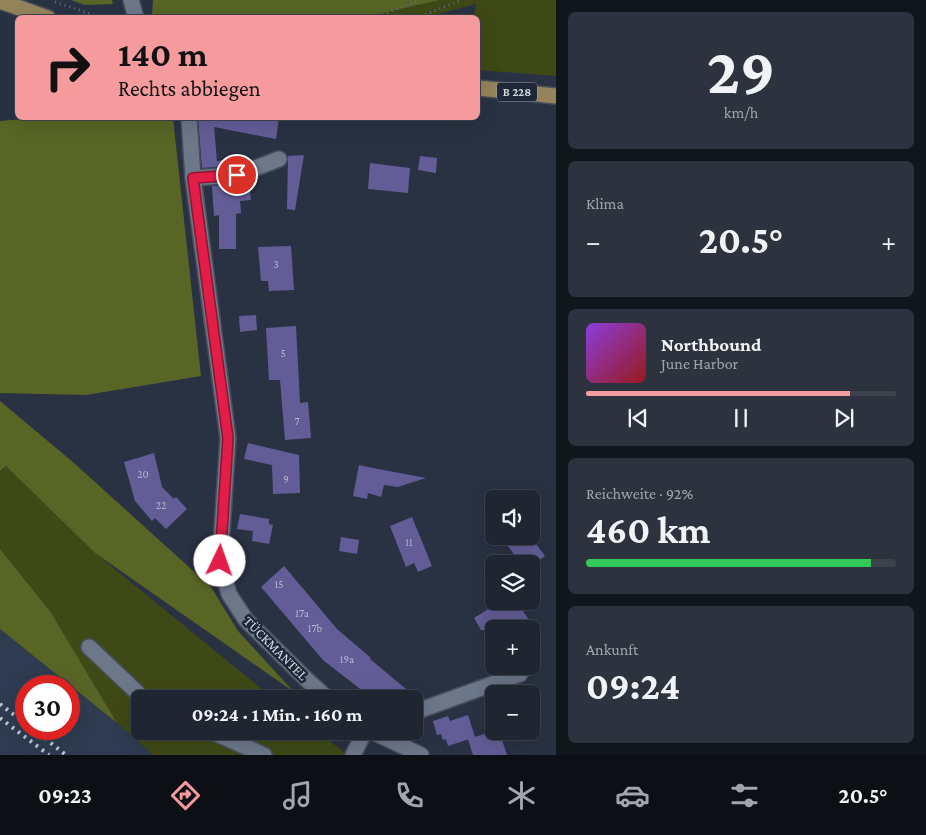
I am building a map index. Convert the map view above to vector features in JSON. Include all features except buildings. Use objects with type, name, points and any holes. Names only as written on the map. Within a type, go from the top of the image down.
[{"type":"main road","points":[[0,0],[40,15]]},
{"type":"main road","name":"B 228","points":[[480,88],[556,96]]},
{"type":"street","points":[[131,0],[136,15]]},
{"type":"street","name":"TÜCKMANTEL","points":[[189,120],[193,178],[228,438],[220,561],[229,594],[246,620],[318,690]]},
{"type":"street","points":[[193,178],[237,175],[278,159]]},
{"type":"street","points":[[89,647],[134,690]]},
{"type":"street","points":[[423,709],[517,675]]},
{"type":"street","points":[[230,740],[264,755]]},
{"type":"street","points":[[353,755],[360,740]]},
{"type":"street","points":[[390,740],[421,755]]},
{"type":"path","points":[[49,0],[94,15]]},
{"type":"path","points":[[381,15],[420,0]]},
{"type":"path","points":[[424,15],[462,0]]},
{"type":"shaded area","points":[[0,629],[57,675],[15,675],[15,740],[80,740],[80,693],[131,735],[131,740],[136,740],[153,755],[0,755]]},
{"type":"green space","points":[[71,0],[112,0],[113,4],[85,5]]},
{"type":"green space","points":[[153,0],[440,0],[374,15],[152,15]]},
{"type":"green space","points":[[440,0],[556,0],[556,76],[480,70],[480,15],[474,15],[476,4],[435,15],[374,15]]},
{"type":"green space","points":[[173,120],[201,376],[86,395],[0,393],[0,121]]},
{"type":"green space","points":[[0,401],[74,463],[211,587],[238,631],[292,690],[95,553],[6,466],[0,471]]},
{"type":"green space","points":[[6,466],[95,553],[263,690],[131,690],[131,735],[117,723],[50,611],[0,549],[0,471]]},
{"type":"green space","points":[[0,549],[50,611],[117,723],[80,693],[80,675],[57,675],[0,629]]},
{"type":"green space","points":[[136,740],[329,740],[348,755],[153,755]]},
{"type":"railway","points":[[0,704],[15,716]]},
{"type":"railway","points":[[0,718],[49,755]]},
{"type":"railway","points":[[47,740],[66,755]]},
{"type":"route","points":[[220,561],[228,438],[193,178],[237,175]]}]
